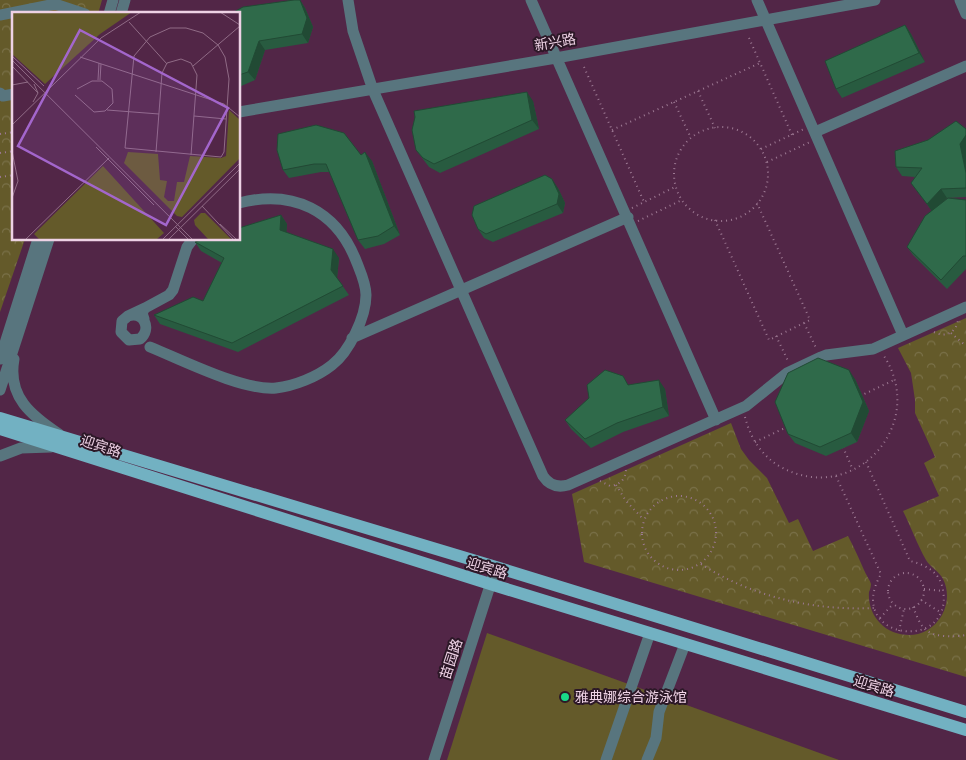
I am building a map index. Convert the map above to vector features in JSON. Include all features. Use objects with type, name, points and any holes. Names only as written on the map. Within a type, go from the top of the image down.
[{"type":"main road","name":"迎宾路","points":[[0,418],[60,442],[490,584],[966,730]]},
{"type":"main road","name":"迎宾路","points":[[0,429],[60,442],[496,567],[966,712]]},
{"type":"street","points":[[348,0],[353,31],[373,90],[546,481],[556,487],[562,487],[596,473],[742,408],[793,370],[821,357],[873,349],[961,310]]},
{"type":"street","points":[[531,0],[716,420]]},
{"type":"street","points":[[757,0],[903,335]]},
{"type":"street","name":"新兴路","points":[[240,112],[556,58],[875,0]]},
{"type":"street","points":[[960,0],[966,14]]},
{"type":"street","points":[[15,12],[55,4],[75,12]]},
{"type":"street","points":[[815,132],[966,66]]},
{"type":"street","points":[[0,93],[3,96],[12,94]]},
{"type":"street","points":[[192,240],[187,247],[173,290],[144,314],[128,316],[122,321],[120,328],[123,335],[129,340],[251,386],[276,388],[296,383],[332,365],[352,338],[361,322],[365,307],[365,282],[347,240],[324,216],[304,204],[272,198],[240,203]]},
{"type":"street","points":[[352,338],[628,218]]},
{"type":"street","points":[[0,390],[38,240]]},
{"type":"street","points":[[0,359],[14,332],[49,240]]},
{"type":"street","points":[[144,314],[146,340],[150,347]]},
{"type":"street","points":[[0,351],[14,332]]},
{"type":"street","points":[[14,332],[13,364],[15,388],[28,411],[60,442]]},
{"type":"street","points":[[129,340],[140,339],[145,334]]},
{"type":"street","points":[[0,456],[21,448],[60,442]]},
{"type":"street","name":"苗园路","points":[[434,760],[496,567]]},
{"type":"street","points":[[606,760],[650,633]]},
{"type":"street","points":[[648,760],[656,738],[659,712],[685,644]]},
{"type":"path","points":[[749,38],[792,134]]},
{"type":"path","points":[[612,130],[760,63]]},
{"type":"path","points":[[584,67],[644,202]]},
{"type":"path","points":[[698,91],[715,128]]},
{"type":"path","points":[[674,102],[691,138]]},
{"type":"path","points":[[715,128],[734,128],[748,136],[761,150],[767,162],[768,178],[764,194],[754,207],[740,217],[715,220],[698,215],[686,206],[676,187],[674,179],[675,164],[680,150],[691,138],[702,131],[715,128]]},
{"type":"path","points":[[761,150],[792,134],[815,132]]},
{"type":"path","points":[[767,162],[815,132]]},
{"type":"path","points":[[628,218],[644,202],[676,187]]},
{"type":"path","points":[[628,218],[682,200]]},
{"type":"path","points":[[715,220],[769,340],[810,320],[757,202]]},
{"type":"path","points":[[928,324],[936,333],[945,335],[951,333],[956,328],[961,310]]},
{"type":"path","points":[[804,323],[821,357]]},
{"type":"path","points":[[951,333],[966,346]]},
{"type":"path","points":[[776,336],[793,370]]},
{"type":"path","points":[[742,408],[747,428],[755,442],[767,457],[786,470],[808,477],[836,476],[853,470],[866,462],[880,448],[892,428],[897,406],[895,379],[878,346]]},
{"type":"path","points":[[853,399],[895,379]]},
{"type":"path","points":[[755,442],[793,425]]},
{"type":"path","points":[[840,442],[853,470]]},
{"type":"path","points":[[596,473],[605,485],[616,485],[623,480],[625,475],[626,470],[622,461]]},
{"type":"path","points":[[836,476],[880,574],[873,589],[873,601],[880,618],[892,629],[899,631],[914,632],[924,629],[932,623],[943,606],[943,591],[939,578],[923,564],[910,560],[866,462]]},
{"type":"path","points":[[616,485],[626,501],[644,520]]},
{"type":"path","points":[[672,496],[690,498],[705,506],[712,515],[716,526],[717,538],[714,549],[701,564],[685,571],[672,570],[660,566],[650,557],[644,546],[642,533],[644,520],[651,509],[661,501],[672,496]]},
{"type":"path","points":[[701,564],[730,580],[769,596],[821,606],[858,609],[875,608]]},
{"type":"path","points":[[910,573],[920,580],[924,589],[921,600],[913,607],[904,609],[894,604],[890,599],[888,588],[893,578],[898,574],[910,573]]},
{"type":"path","points":[[924,589],[943,591]]},
{"type":"path","points":[[921,600],[940,612]]},
{"type":"path","points":[[880,618],[894,604]]},
{"type":"path","points":[[913,607],[924,629],[951,636],[966,635]]},
{"type":"path","points":[[899,631],[904,609]]},
{"type":"green space","points":[[0,0],[102,0],[99,12],[12,12],[12,240],[25,240],[0,312]]},
{"type":"green space","points":[[966,318],[966,677],[584,562],[572,494],[731,423],[741,449],[767,478],[789,523],[798,519],[813,551],[848,536],[870,582],[870,605],[880,623],[893,632],[903,634],[913,635],[926,631],[939,620],[943,612],[947,596],[946,587],[941,576],[926,560],[903,511],[939,496],[924,463],[935,457],[915,413],[911,373],[898,348]]},
{"type":"green space","name":"雅典娜综合游泳馆","points":[[487,633],[839,760],[447,760]]},
{"type":"building","points":[[300,0],[307,18],[302,34],[259,41],[248,72],[240,75],[240,12],[234,12],[243,7]]},
{"type":"building","points":[[905,25],[919,53],[836,89],[825,61]]},
{"type":"building","points":[[527,92],[532,120],[434,164],[423,158],[416,150],[412,130],[415,117],[414,111]]},
{"type":"building","points":[[956,121],[966,129],[966,135],[960,144],[966,173],[966,188],[941,189],[927,204],[911,183],[922,168],[896,167],[895,151],[928,140]]},
{"type":"building","points":[[316,125],[344,133],[361,155],[365,152],[394,226],[378,236],[358,240],[326,164],[314,164],[283,170],[277,150],[278,134]]},
{"type":"building","points":[[545,175],[552,179],[559,194],[557,204],[486,234],[478,229],[472,215],[474,206]]},
{"type":"building","points":[[948,198],[966,200],[966,256],[963,256],[941,280],[907,247],[925,216]]},
{"type":"building","points":[[281,215],[280,230],[333,249],[331,270],[343,286],[232,343],[154,315],[193,297],[203,301],[224,258],[195,242],[202,240],[240,240],[240,228]]},
{"type":"building","points":[[818,358],[849,370],[863,402],[851,433],[820,447],[788,434],[775,402],[788,373]]},
{"type":"building","points":[[605,370],[623,376],[628,385],[659,380],[663,407],[617,423],[585,439],[565,420],[589,398],[587,385]]},
{"type":"place","name":"雅典娜综合游泳馆","points":[[565,697]]}]
